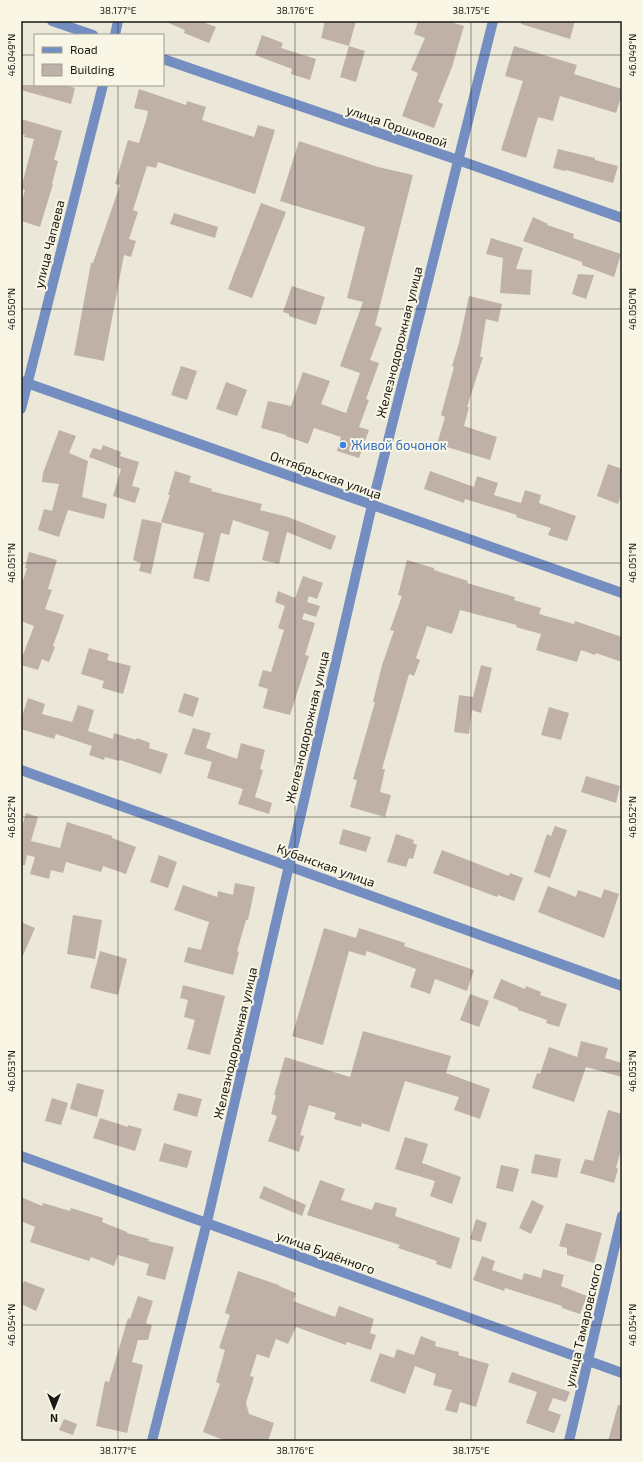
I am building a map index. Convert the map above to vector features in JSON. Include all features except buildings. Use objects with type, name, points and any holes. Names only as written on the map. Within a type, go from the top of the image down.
[{"type":"street","points":[[52,21],[89,34]]},
{"type":"street","points":[[115,34],[118,21]]},
{"type":"street","name":"Железнодорожная улица","points":[[152,1441],[207,1222],[372,505],[493,21]]},
{"type":"street","name":"улица Горшковой","points":[[164,59],[622,218]]},
{"type":"street","name":"улица Чапаева","points":[[21,409],[24,382],[103,86]]},
{"type":"street","name":"Октябрьская улица","points":[[24,382],[622,593]]},
{"type":"street","name":"Кубанская улица","points":[[21,770],[622,986]]},
{"type":"street","name":"улица Будённого","points":[[21,1156],[622,1373]]},
{"type":"street","name":"улица Тамаровского","points":[[569,1441],[622,1216]]},
{"type":"place","name":"Живой бочонок","points":[[343,445]]}]
